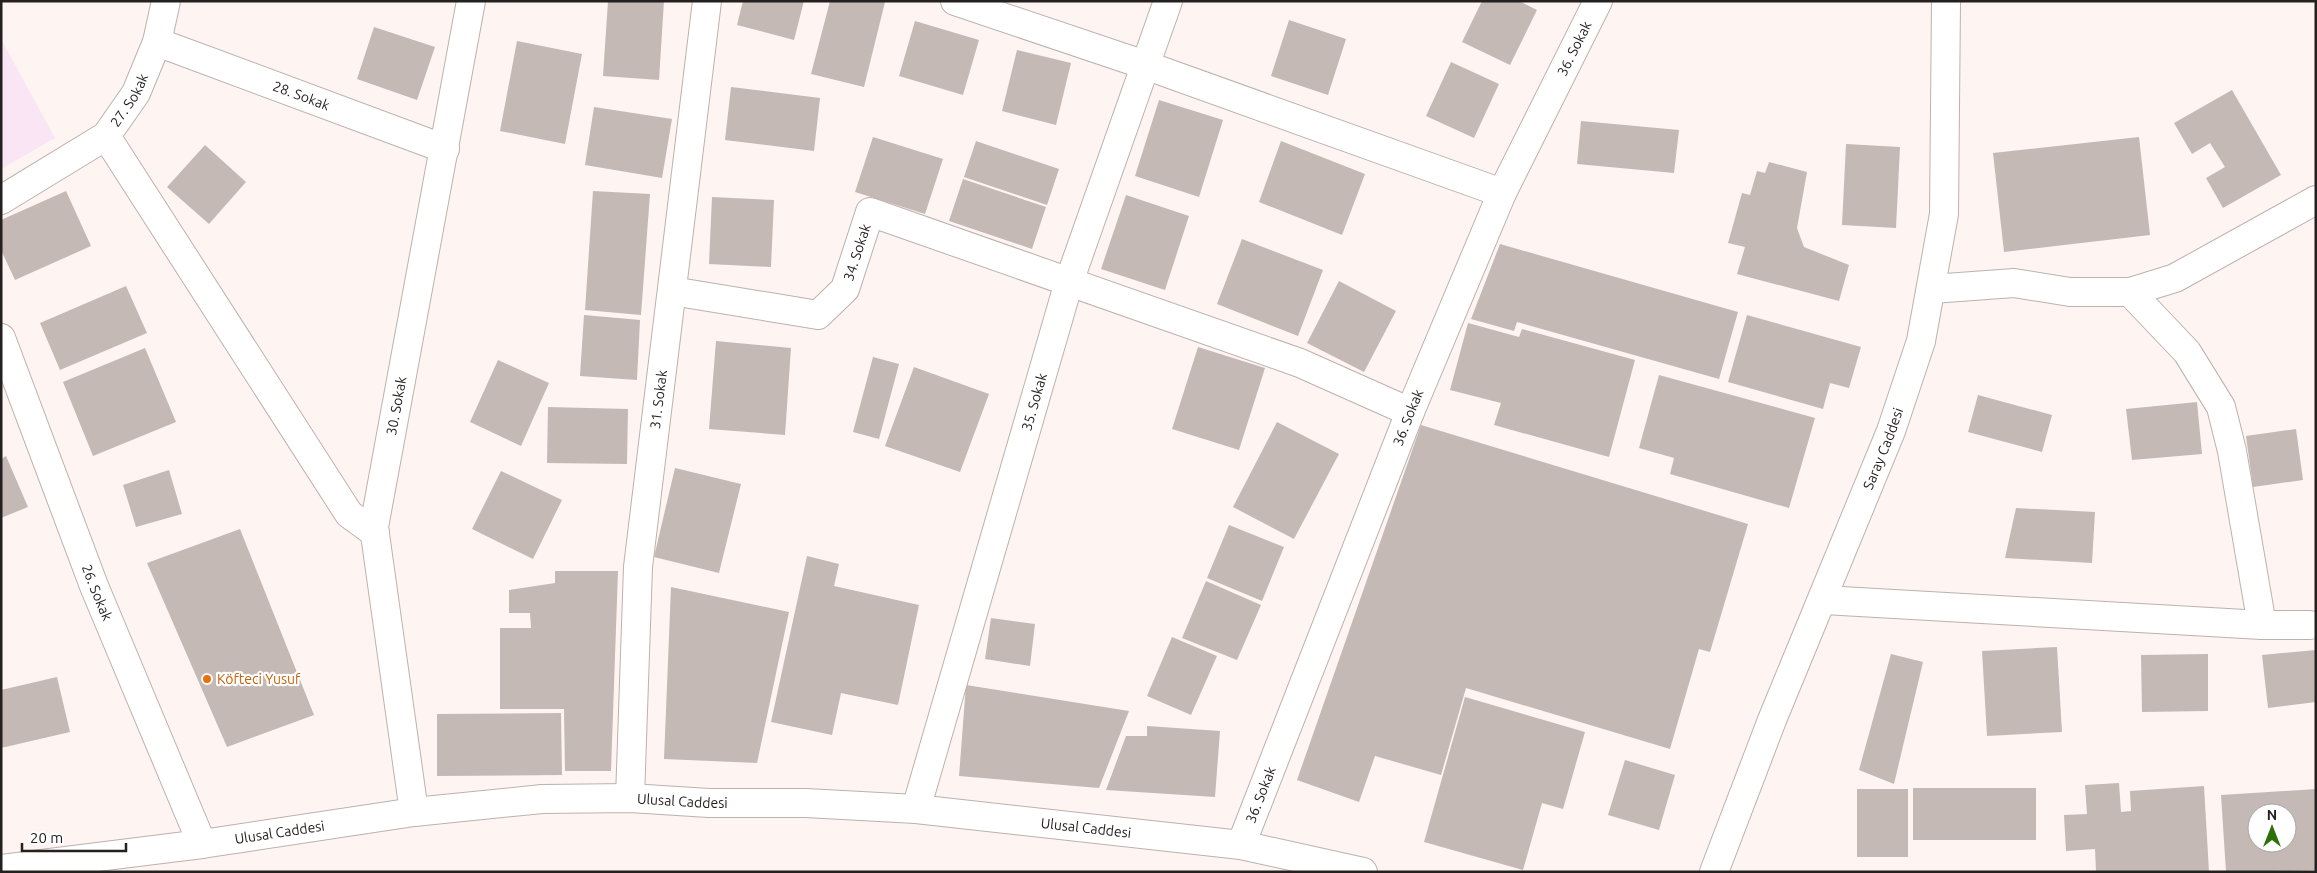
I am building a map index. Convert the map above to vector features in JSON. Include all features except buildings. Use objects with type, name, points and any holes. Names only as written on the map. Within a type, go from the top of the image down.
[{"type":"street","name":"27. Sokak","points":[[1,200],[106,136],[136,93],[156,42],[166,1]]},
{"type":"street","name":"30. Sokak","points":[[414,812],[374,527],[471,1]]},
{"type":"street","name":"31. Sokak","points":[[630,798],[638,566],[706,1]]},
{"type":"street","points":[[955,1],[1145,65],[1502,192]]},
{"type":"street","name":"35. Sokak","points":[[916,808],[1069,282],[1168,1]]},
{"type":"street","name":"36. Sokak","points":[[1241,845],[1410,412],[1502,192],[1598,1]]},
{"type":"street","name":"Saray Caddesi","points":[[1714,872],[1772,720],[1824,600],[1891,431],[1921,341],[1932,289],[1944,214],[1946,1]]},
{"type":"street","name":"28. Sokak","points":[[156,42],[445,149]]},
{"type":"street","points":[[106,136],[349,514],[375,532]]},
{"type":"street","points":[[1932,289],[2014,283],[2070,292],[2130,292],[2175,278],[2316,200]]},
{"type":"street","name":"34. Sokak","points":[[672,290],[818,315],[845,289],[870,212],[1069,282]]},
{"type":"street","points":[[1069,282],[1300,363],[1410,412]]},
{"type":"street","points":[[2130,292],[2187,352],[2221,408],[2232,451],[2262,625]]},
{"type":"street","name":"26. Sokak","points":[[1,338],[94,586],[202,844]]},
{"type":"street","points":[[1824,600],[2262,625],[2310,625]]},
{"type":"street","name":"Ulusal Caddesi","points":[[1,869],[202,844],[414,812],[542,799],[630,798],[710,803],[806,803],[916,808],[1241,845],[1363,872]]},
{"type":"shaded area","points":[[1,39],[55,138],[1,169]]},
{"type":"place","name":"Köfteci Yusuf","points":[[207,679]]}]
